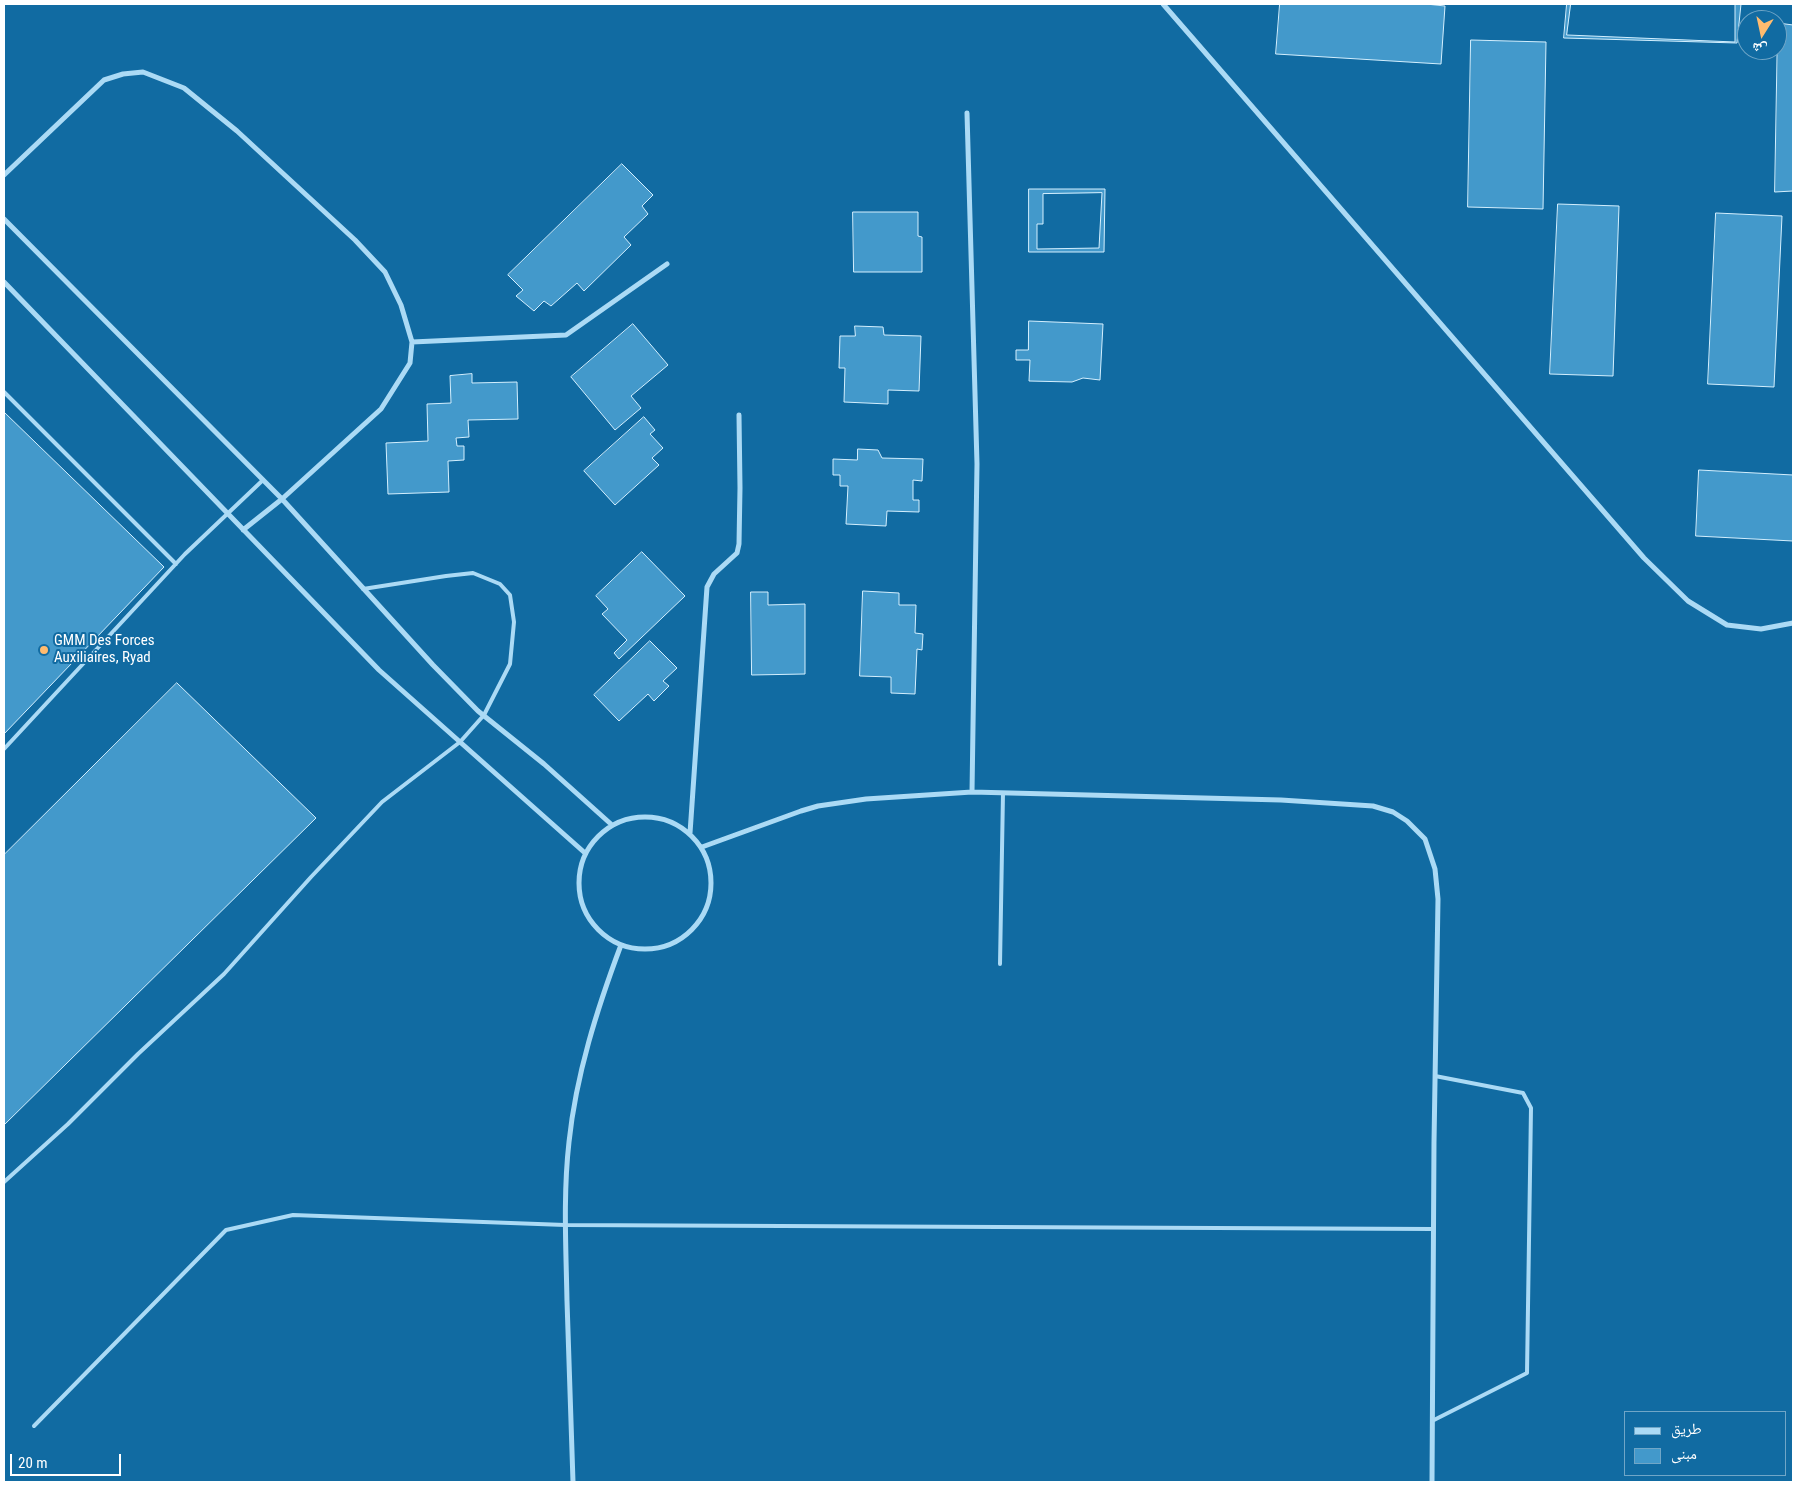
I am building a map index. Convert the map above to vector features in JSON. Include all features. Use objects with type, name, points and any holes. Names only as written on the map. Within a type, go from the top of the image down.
[{"type":"street","points":[[1163,4],[1644,558],[1688,601],[1727,625],[1761,629],[1793,623]]},
{"type":"street","points":[[4,175],[104,80],[123,74],[143,72],[161,77],[184,88],[237,131],[355,240],[385,272],[401,305],[412,342],[410,363],[382,409],[282,499],[244,530]]},
{"type":"street","points":[[967,113],[977,464],[972,792]]},
{"type":"street","points":[[4,219],[282,499],[432,665],[484,716],[544,764],[612,825]]},
{"type":"street","points":[[412,342],[566,335],[666,264]]},
{"type":"street","points":[[4,282],[379,670],[585,853]]},
{"type":"street","points":[[690,833],[707,587],[714,574],[737,553],[739,544],[739,415]]},
{"type":"street","points":[[702,847],[818,806],[866,799],[972,792],[1281,800],[1373,806],[1393,812],[1407,821],[1425,839],[1435,869],[1438,899],[1433,1229],[1432,1482]]},
{"type":"street","points":[[652,817],[672,823],[690,833],[702,847],[712,879],[706,911],[690,931],[684,937],[653,949],[621,945],[598,930],[582,907],[578,880],[585,853],[596,837],[612,825],[632,818],[652,817]]},
{"type":"street","points":[[573,1482],[565,1225],[569,1143],[585,1053],[621,945]]},
{"type":"lane","points":[[4,392],[176,564]]},
{"type":"lane","points":[[4,749],[176,564],[263,480]]},
{"type":"lane","points":[[4,1182],[68,1124],[138,1054],[224,974],[311,877],[382,802],[460,742],[484,716],[510,664],[514,622],[510,595],[500,584],[473,574],[446,576],[363,589]]},
{"type":"lane","points":[[1000,964],[1003,793]]},
{"type":"lane","points":[[1432,1421],[1528,1373],[1531,1108],[1523,1093],[1435,1076]]},
{"type":"lane","points":[[34,1426],[226,1230],[293,1215],[565,1225],[1433,1229]]},
{"type":"building","points":[[1280,4],[1426,4],[1445,6],[1441,64],[1276,54]]},
{"type":"building","points":[[1567,4],[1741,4],[1740,10],[1737,10],[1737,43],[1564,38]]},
{"type":"building","points":[[1571,4],[1735,4],[1735,42],[1567,35]]},
{"type":"building","points":[[1787,24],[1793,25],[1793,191],[1775,192],[1777,60],[1787,60]]},
{"type":"building","points":[[1471,40],[1546,42],[1543,209],[1468,207]]},
{"type":"building","points":[[622,164],[653,195],[642,206],[648,214],[624,237],[631,245],[584,291],[577,283],[551,306],[544,301],[534,311],[516,296],[523,290],[508,275]]},
{"type":"building","points":[[1029,189],[1105,189],[1104,252],[1029,252]]},
{"type":"building","points":[[1102,193],[1099,248],[1037,249],[1037,224],[1043,224],[1043,194]]},
{"type":"building","points":[[1558,204],[1619,206],[1613,376],[1550,374]]},
{"type":"building","points":[[853,212],[918,212],[918,236],[922,237],[922,272],[854,272]]},
{"type":"building","points":[[1716,213],[1782,216],[1774,387],[1708,384]]},
{"type":"building","points":[[1029,321],[1103,324],[1100,380],[1083,378],[1072,382],[1029,381],[1030,360],[1016,360],[1016,350],[1028,350]]},
{"type":"building","points":[[633,324],[668,365],[631,396],[641,408],[615,430],[571,377]]},
{"type":"building","points":[[855,326],[883,327],[884,335],[921,336],[919,391],[888,390],[888,404],[844,402],[845,368],[839,368],[840,336],[855,336]]},
{"type":"building","points":[[472,374],[472,383],[517,382],[518,419],[468,420],[469,437],[456,438],[457,446],[464,446],[464,460],[448,461],[449,492],[388,494],[386,443],[428,441],[427,404],[451,403],[450,376]]},
{"type":"building","name":"GMM Des Forces Auxiliaires, Ryad","points":[[4,412],[164,567],[4,734]]},
{"type":"building","points":[[644,417],[655,430],[650,434],[663,448],[652,458],[659,465],[615,505],[584,471]]},
{"type":"building","points":[[858,449],[878,450],[882,458],[923,459],[922,481],[913,480],[913,500],[919,500],[919,512],[887,511],[886,526],[846,524],[848,486],[840,486],[840,475],[833,475],[833,459],[857,460]]},
{"type":"building","points":[[1699,470],[1793,475],[1793,541],[1696,536]]},
{"type":"building","points":[[642,552],[685,596],[619,659],[614,653],[627,640],[602,614],[608,609],[596,596]]},
{"type":"building","points":[[863,591],[899,593],[899,605],[916,605],[915,633],[923,634],[922,650],[917,649],[915,694],[891,693],[891,677],[860,676]]},
{"type":"building","points":[[751,592],[768,592],[768,605],[805,604],[805,674],[752,675]]},
{"type":"building","points":[[650,641],[677,668],[663,681],[669,686],[654,701],[648,694],[619,721],[594,695]]},
{"type":"building","points":[[177,683],[316,818],[4,1125],[4,855]]},
{"type":"place","name":"GMM Des Forces Auxiliaires, Ryad","points":[[44,650]]}]
